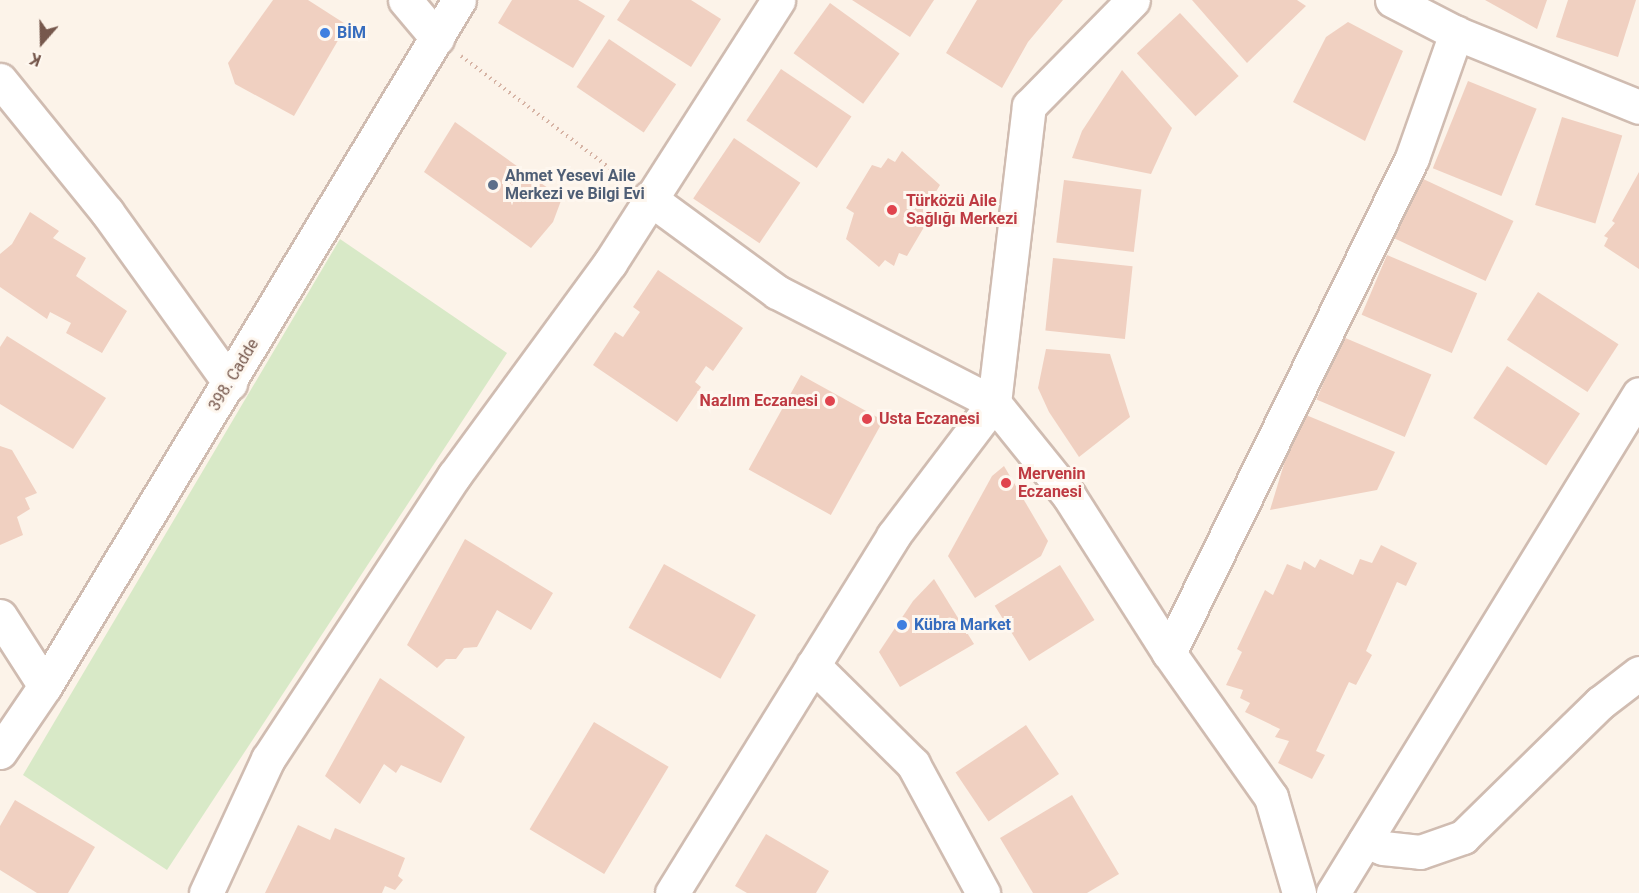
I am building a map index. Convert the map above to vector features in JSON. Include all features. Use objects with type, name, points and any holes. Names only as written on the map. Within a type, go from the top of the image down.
[{"type":"street","points":[[405,0],[437,38]]},
{"type":"street","name":"398. Cadde","points":[[0,752],[45,686],[459,0]]},
{"type":"street","points":[[206,893],[268,759],[454,476],[610,263],[649,198],[778,0]]},
{"type":"street","points":[[672,893],[893,536],[994,403],[1029,106],[1133,0]]},
{"type":"street","points":[[1392,0],[1456,33],[1639,107]]},
{"type":"street","points":[[1168,653],[1412,158],[1456,33]]},
{"type":"street","points":[[0,80],[107,212],[230,382]]},
{"type":"street","points":[[649,198],[777,292],[994,403],[1070,496],[1168,653],[1271,797],[1299,893]]},
{"type":"street","points":[[1333,893],[1639,394]]},
{"type":"street","points":[[0,616],[45,686]]},
{"type":"street","points":[[0,660],[45,686]]},
{"type":"street","points":[[813,665],[913,764],[983,893]]},
{"type":"street","points":[[1365,841],[1383,848],[1420,852],[1463,837],[1600,703],[1639,673]]},
{"type":"path","points":[[437,38],[649,198]]},
{"type":"green space","points":[[340,239],[507,353],[167,870],[23,775]]},
{"type":"building","points":[[273,0],[308,0],[347,25],[294,116],[235,84],[228,63]]},
{"type":"building","points":[[512,0],[578,0],[605,16],[573,68],[498,23]]},
{"type":"building","points":[[630,0],[691,0],[721,19],[691,67],[617,20]]},
{"type":"building","points":[[852,0],[934,0],[910,37]]},
{"type":"building","points":[[977,0],[1063,0],[1028,42],[1002,88],[946,53]]},
{"type":"building","points":[[1192,0],[1297,0],[1306,6],[1247,63]]},
{"type":"building","points":[[1485,0],[1547,0],[1537,29]]},
{"type":"building","points":[[1568,0],[1636,0],[1618,57],[1556,37]]},
{"type":"building","points":[[830,3],[900,54],[863,104],[794,53]]},
{"type":"building","points":[[1180,13],[1239,76],[1196,116],[1137,53]]},
{"type":"building","points":[[1348,22],[1403,51],[1365,141],[1293,102],[1326,37]]},
{"type":"building","points":[[609,39],[676,84],[644,132],[577,87]]},
{"type":"building","points":[[781,69],[851,117],[817,168],[746,120]]},
{"type":"building","points":[[1122,70],[1172,128],[1151,174],[1072,158],[1082,131]]},
{"type":"building","points":[[1468,81],[1537,109],[1501,196],[1433,168]]},
{"type":"building","points":[[1562,117],[1622,135],[1595,223],[1535,205]]},
{"type":"building","name":"Ahmet Yesevi Aile Merkezi ve Bilgi Evi","points":[[455,122],[562,198],[553,222],[531,248],[424,172]]},
{"type":"building","points":[[734,138],[800,183],[760,243],[693,199]]},
{"type":"building","name":"Türközü Aile Sağlığı Merkezi","points":[[902,151],[940,185],[934,195],[937,205],[907,256],[899,253],[894,266],[885,260],[879,267],[846,239],[854,213],[846,208],[872,165],[881,168],[888,158],[895,162]]},
{"type":"building","points":[[1639,172],[1639,269],[1604,246],[1608,238],[1604,236],[1615,223],[1612,221]]},
{"type":"building","points":[[1421,178],[1513,221],[1486,281],[1393,238]]},
{"type":"building","points":[[1064,180],[1141,190],[1134,252],[1056,243]]},
{"type":"building","points":[[30,212],[59,231],[53,238],[86,258],[76,276],[127,311],[102,353],[66,333],[71,323],[50,312],[47,319],[0,287],[0,254],[12,244]]},
{"type":"building","points":[[1387,255],[1477,293],[1452,353],[1362,315]]},
{"type":"building","points":[[1053,258],[1133,266],[1125,339],[1045,331]]},
{"type":"building","points":[[658,270],[743,328],[713,371],[706,366],[695,382],[701,387],[677,422],[593,365],[615,332],[623,337],[640,312],[633,307]]},
{"type":"building","points":[[1538,292],[1619,344],[1587,392],[1507,340]]},
{"type":"building","points":[[7,336],[106,398],[73,449],[0,404],[0,347]]},
{"type":"building","points":[[1343,337],[1431,375],[1405,437],[1316,400]]},
{"type":"building","points":[[1046,349],[1110,354],[1130,417],[1079,457],[1049,412],[1038,388]]},
{"type":"building","points":[[1507,366],[1580,413],[1546,465],[1473,418]]},
{"type":"building","points":[[801,375],[883,421],[831,515],[749,469]]},
{"type":"building","points":[[1306,415],[1395,452],[1377,490],[1270,510],[1287,454]]},
{"type":"building","points":[[0,446],[12,450],[37,493],[25,498],[30,509],[17,517],[23,535],[0,545]]},
{"type":"building","points":[[1004,466],[1048,541],[1041,556],[975,598],[948,556],[992,476]]},
{"type":"building","points":[[465,539],[553,593],[531,630],[497,610],[477,647],[464,648],[456,659],[446,659],[437,668],[407,645]]},
{"type":"building","points":[[1381,545],[1417,563],[1406,586],[1397,582],[1366,651],[1372,655],[1356,685],[1349,682],[1316,751],[1325,755],[1312,779],[1278,763],[1289,741],[1275,737],[1280,729],[1245,712],[1250,703],[1240,698],[1243,690],[1226,685],[1242,652],[1237,649],[1265,590],[1273,595],[1287,564],[1301,570],[1304,561],[1315,568],[1320,559],[1353,575],[1360,559],[1372,563]]},
{"type":"building","points":[[664,564],[756,615],[720,679],[629,628]]},
{"type":"building","points":[[1060,565],[1094,620],[1029,661],[995,606]]},
{"type":"building","points":[[934,579],[974,644],[900,687],[879,652],[913,601]]},
{"type":"building","points":[[380,678],[465,737],[441,783],[401,765],[396,773],[384,764],[360,804],[325,776]]},
{"type":"building","points":[[594,722],[669,767],[604,874],[530,829]]},
{"type":"building","points":[[1026,725],[1059,774],[989,821],[956,773]]},
{"type":"building","points":[[1072,795],[1119,874],[1087,893],[1033,893],[1000,838]]},
{"type":"building","points":[[15,800],[95,847],[68,893],[37,893],[0,870],[0,826]]},
{"type":"building","points":[[298,825],[330,840],[335,828],[405,858],[398,876],[403,880],[395,890],[385,886],[382,893],[265,893]]},
{"type":"building","points":[[766,834],[829,871],[816,893],[747,893],[735,886]]},
{"type":"place","name":"BİM","points":[[325,33]]},
{"type":"place","name":"Ahmet Yesevi Aile Merkezi ve Bilgi Evi","points":[[493,185]]},
{"type":"place","name":"Türközü Aile Sağlığı Merkezi","points":[[892,210]]},
{"type":"place","name":"Nazlım Eczanesi","points":[[830,401]]},
{"type":"place","name":"Usta Eczanesi","points":[[867,419]]},
{"type":"place","name":"Mervenin Eczanesi","points":[[1006,483]]},
{"type":"place","name":"Kübra Market","points":[[902,625]]}]
